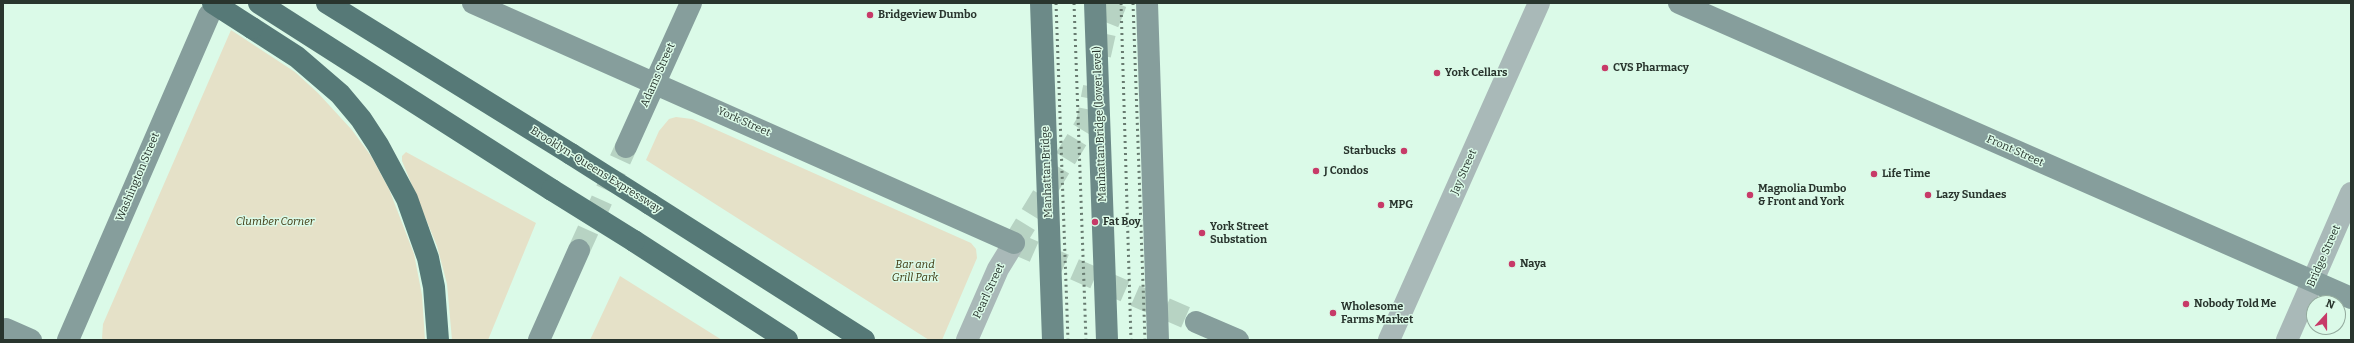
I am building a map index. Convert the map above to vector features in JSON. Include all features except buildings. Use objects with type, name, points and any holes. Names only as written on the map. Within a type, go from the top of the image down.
[{"type":"highway","name":"Brooklyn-Queens Expressway","points":[[327,3],[572,154],[864,340]]},
{"type":"highway","points":[[261,4],[787,340]]},
{"type":"highway","points":[[211,9],[252,28],[297,57],[340,94],[361,119],[378,145],[407,199],[428,258],[434,287],[438,340]]},
{"type":"main road","name":"Manhattan Bridge","points":[[1041,3],[1053,340]]},
{"type":"main road","name":"Manhattan Bridge (lower level)","points":[[1095,3],[1107,340]]},
{"type":"street","name":"York Street","points":[[473,3],[1014,243]]},
{"type":"street","name":"Adams Street","points":[[626,147],[691,3]]},
{"type":"street","points":[[1147,3],[1158,340]]},
{"type":"street","name":"Jay Street","points":[[1389,340],[1539,3]]},
{"type":"street","name":"Front Street","points":[[1679,3],[2351,298]]},
{"type":"street","name":"Washington Street","points":[[68,340],[211,9]]},
{"type":"street","name":"Bridge Street","points":[[2287,340],[2351,193]]},
{"type":"street","name":"Pearl Street","points":[[967,340],[998,269],[1014,243]]},
{"type":"street","points":[[539,340],[580,250]]},
{"type":"street","points":[[1196,322],[1238,340]]},
{"type":"street","points":[[6,329],[31,340]]},
{"type":"green space","name":"Clumber Corner","points":[[231,30],[295,72],[318,93],[352,130],[371,156],[389,189],[414,254],[422,295],[425,340],[103,340],[103,324]]},
{"type":"green space","name":"Bar and Grill Park","points":[[676,117],[692,119],[971,243],[976,249],[977,258],[942,340],[929,340],[646,160],[659,131],[669,119]]},
{"type":"green space","points":[[406,152],[536,223],[488,340],[452,340],[447,284],[437,246],[402,161],[402,156]]},
{"type":"green space","points":[[620,276],[722,340],[590,340]]},
{"type":"tunnel","points":[[1100,55],[1106,28],[1116,3]]},
{"type":"tunnel","points":[[1014,243],[1087,123],[1094,87]]},
{"type":"tunnel","points":[[579,250],[626,147]]},
{"type":"tunnel","points":[[1014,243],[1196,322]]},
{"type":"railway","points":[[1056,3],[1068,340]]},
{"type":"railway","points":[[1074,3],[1086,340]]},
{"type":"railway","points":[[1121,3],[1131,340]]},
{"type":"railway","points":[[1133,3],[1145,340]]},
{"type":"place","name":"Bridgeview Dumbo","points":[[870,15]]},
{"type":"place","name":"CVS Pharmacy","points":[[1605,68]]},
{"type":"place","name":"York Cellars","points":[[1437,73]]},
{"type":"place","name":"Starbucks","points":[[1404,151]]},
{"type":"place","name":"J Condos","points":[[1316,171]]},
{"type":"place","name":"Life Time","points":[[1874,174]]},
{"type":"place","name":"Magnolia Dumbo & Front and York","points":[[1750,195]]},
{"type":"place","name":"Lazy Sundaes","points":[[1928,195]]},
{"type":"place","name":"MPG","points":[[1381,205]]},
{"type":"place","name":"Fat Boy","points":[[1095,222]]},
{"type":"place","name":"York Street Substation","points":[[1202,233]]},
{"type":"place","name":"Naya","points":[[1512,264]]},
{"type":"place","name":"Nobody Told Me","points":[[2186,304]]},
{"type":"place","name":"Wholesome Farms Market","points":[[1333,313]]}]
